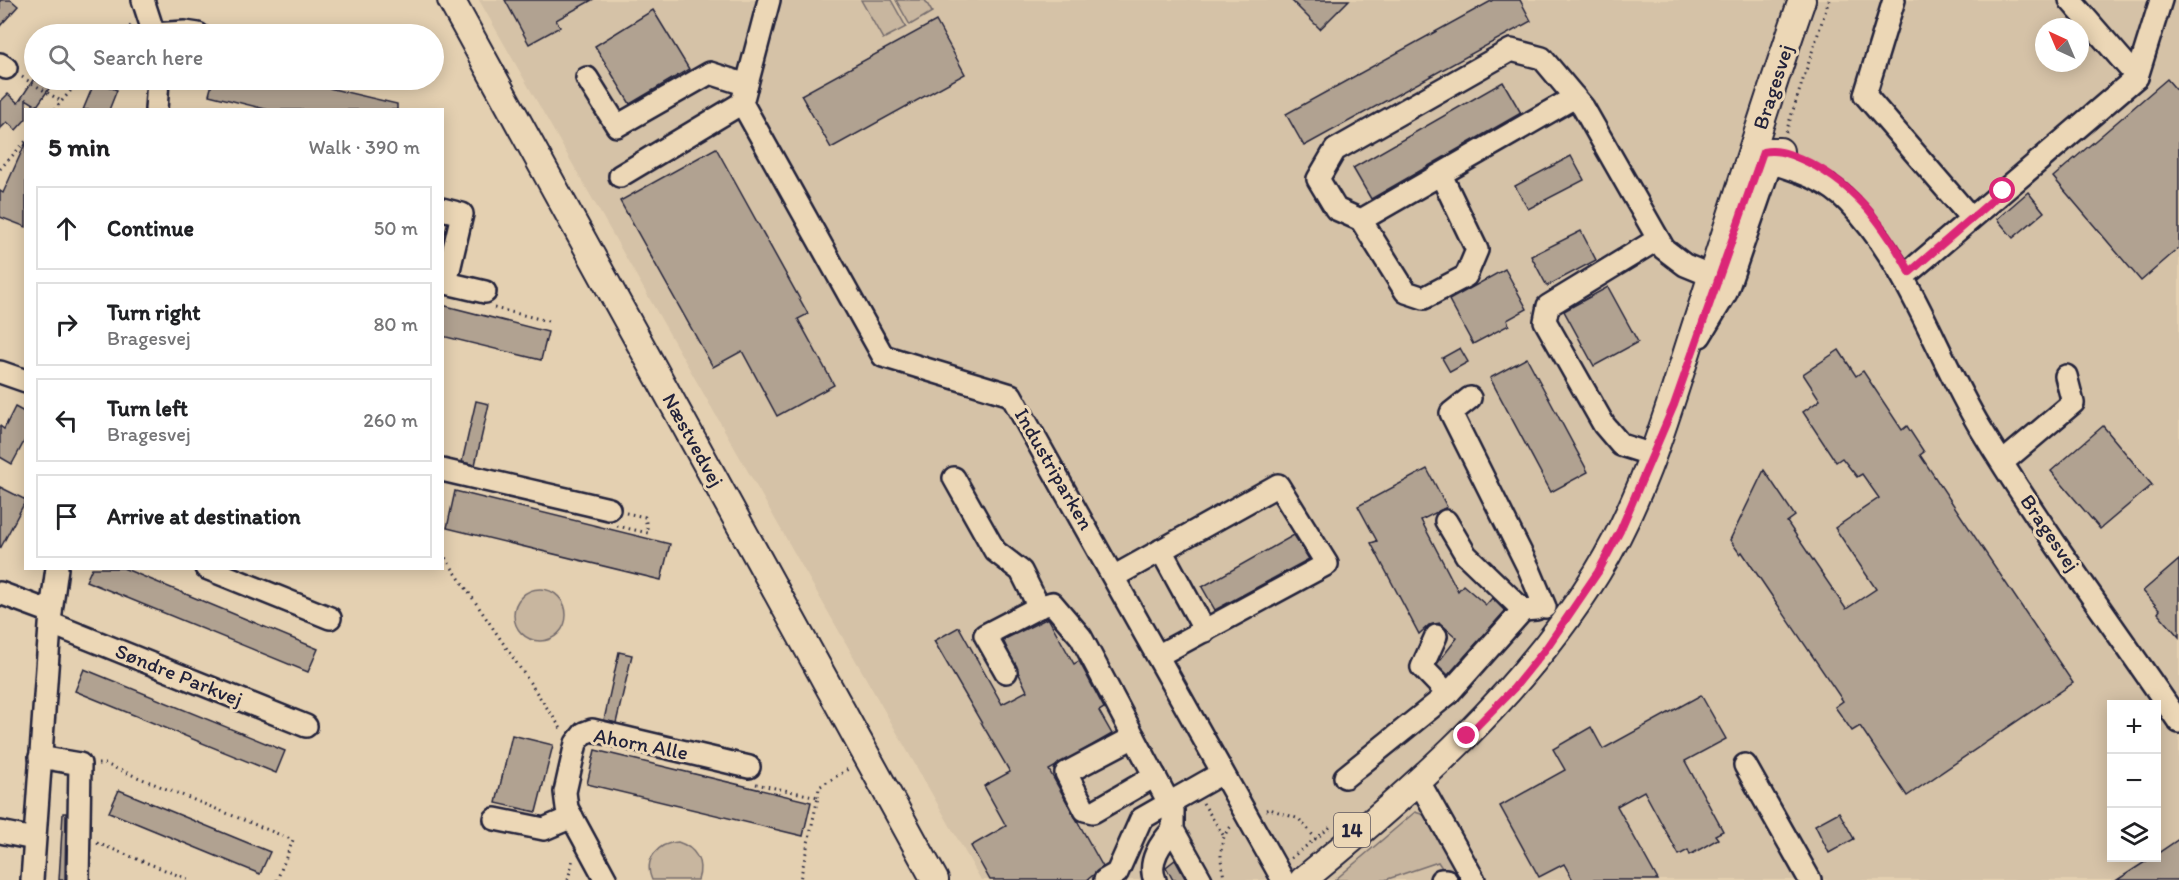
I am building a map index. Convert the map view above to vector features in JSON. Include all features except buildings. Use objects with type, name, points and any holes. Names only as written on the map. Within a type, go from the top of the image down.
[{"type":"main road","name":"Næstvedvej","points":[[451,0],[935,880]]},
{"type":"main road","name":"Bragesvej","points":[[1304,880],[1467,736],[1514,688],[1556,613],[1598,572],[1620,531],[1653,455],[1700,336],[1765,154],[1805,3]]},
{"type":"main road","name":"Bragesvej","points":[[1668,415],[1712,276],[1765,154],[1805,3]]},
{"type":"main road","name":"Bragesvej","points":[[1282,876],[1418,780]]},
{"type":"street","points":[[143,0],[151,24]]},
{"type":"street","points":[[620,176],[745,94],[770,0]]},
{"type":"street","points":[[1894,0],[1865,95],[1971,218]]},
{"type":"street","points":[[2070,0],[2137,77]]},
{"type":"street","points":[[1910,272],[2137,77],[2161,0]]},
{"type":"street","points":[[1441,175],[1476,250],[1466,276],[1424,298],[1406,292],[1361,220],[1336,209],[1318,179],[1335,150],[1511,50],[1542,58],[1575,97],[1664,249],[1685,265],[1712,276]]},
{"type":"street","points":[[587,78],[617,126],[710,73],[745,94]]},
{"type":"street","points":[[156,108],[157,90]]},
{"type":"street","name":"Industriparken","points":[[745,94],[883,356],[1011,394],[1159,655],[1222,773],[1282,876]]},
{"type":"street","points":[[1361,220],[1575,97]]},
{"type":"street","name":"Bragesvej","points":[[1765,154],[1830,174],[1855,194],[1890,236],[1910,272],[1932,337]]},
{"type":"street","name":"Bragesvej","points":[[1765,154],[1805,172],[1829,187],[1864,219],[1897,269],[1980,428],[2179,722]]},
{"type":"street","points":[[444,210],[462,214],[444,283],[485,292]]},
{"type":"street","points":[[1653,455],[1621,445],[1604,425],[1545,321],[1548,306],[1658,239]]},
{"type":"street","points":[[0,372],[24,380]]},
{"type":"street","points":[[2003,462],[2073,403],[2066,376]]},
{"type":"street","points":[[1470,398],[1451,413],[1529,569],[1556,613]]},
{"type":"street","points":[[444,470],[609,509]]},
{"type":"street","points":[[954,478],[995,551],[1021,571],[1039,607]]},
{"type":"street","points":[[1115,576],[1278,485],[1327,564],[1159,655]]},
{"type":"street","points":[[1446,520],[1466,555],[1523,610],[1556,613]]},
{"type":"street","points":[[1161,550],[1205,631]]},
{"type":"street","points":[[32,880],[51,618],[57,570]]},
{"type":"street","points":[[211,570],[330,618]]},
{"type":"street","name":"Søndre Parkvej","points":[[0,592],[51,618],[306,726]]},
{"type":"street","points":[[1006,672],[985,635],[1039,607],[1052,603],[1081,637],[1173,810],[1173,830],[1201,880]]},
{"type":"street","points":[[1345,777],[1448,694],[1523,610]]},
{"type":"street","points":[[1436,636],[1422,667],[1448,694]]},
{"type":"street","name":"Ahorn Alle","points":[[606,880],[567,808],[566,792],[576,743],[584,733],[592,730],[747,774]]},
{"type":"street","points":[[1134,737],[1066,773],[1085,810],[1093,812],[1155,776]]},
{"type":"street","points":[[40,757],[80,764],[78,880]]},
{"type":"street","points":[[1745,765],[1810,880]]},
{"type":"street","points":[[1115,878],[1141,819],[1222,773]]},
{"type":"street","points":[[1418,780],[1474,880]]},
{"type":"street","points":[[495,819],[544,829],[572,817]]},
{"type":"street","points":[[1155,880],[1152,871],[1160,843],[1173,830]]},
{"type":"street","points":[[0,832],[34,839]]},
{"type":"path","points":[[1765,154],[1829,0]]},
{"type":"path","points":[[3,66],[24,79]]},
{"type":"path","points":[[43,90],[61,101]]},
{"type":"path","points":[[56,108],[71,90]]},
{"type":"path","points":[[0,169],[24,143]]},
{"type":"path","points":[[609,509],[645,517],[648,533]]},
{"type":"path","points":[[444,556],[567,738],[576,743]]},
{"type":"path","points":[[800,880],[819,787],[868,759]]},
{"type":"path","points":[[80,764],[105,764],[293,840],[277,880]]},
{"type":"path","points":[[747,774],[818,797]]},
{"type":"path","points":[[1195,789],[1219,833],[1225,838]]},
{"type":"path","points":[[1282,876],[1342,818]]},
{"type":"path","points":[[79,836],[190,880]]},
{"type":"shaded area","points":[[479,0],[2179,0],[2179,880],[981,880]]},
{"type":"shaded area","points":[[861,0],[891,0],[906,27],[883,39]]},
{"type":"shaded area","points":[[896,0],[925,0],[932,12],[910,25]]},
{"type":"shaded area","points":[[540,589],[554,593],[562,601],[566,615],[562,629],[554,637],[540,641],[526,637],[518,629],[514,615],[518,601],[526,593]]},
{"type":"shaded area","points":[[1415,812],[1424,815],[1431,822],[1461,880],[1450,880],[1438,862],[1385,880],[1335,880]]},
{"type":"shaded area","points":[[678,842],[690,848],[697,856],[700,867],[698,880],[652,880],[649,865],[654,854],[664,845]]},
{"type":"route","points":[[1467,736],[1514,688],[1547,647],[1598,572],[1620,531],[1638,495],[1668,415],[1674,405],[1720,280],[1763,152],[1780,151],[1812,164],[1830,174],[1855,194],[1890,236],[1910,272],[2003,191]]}]
